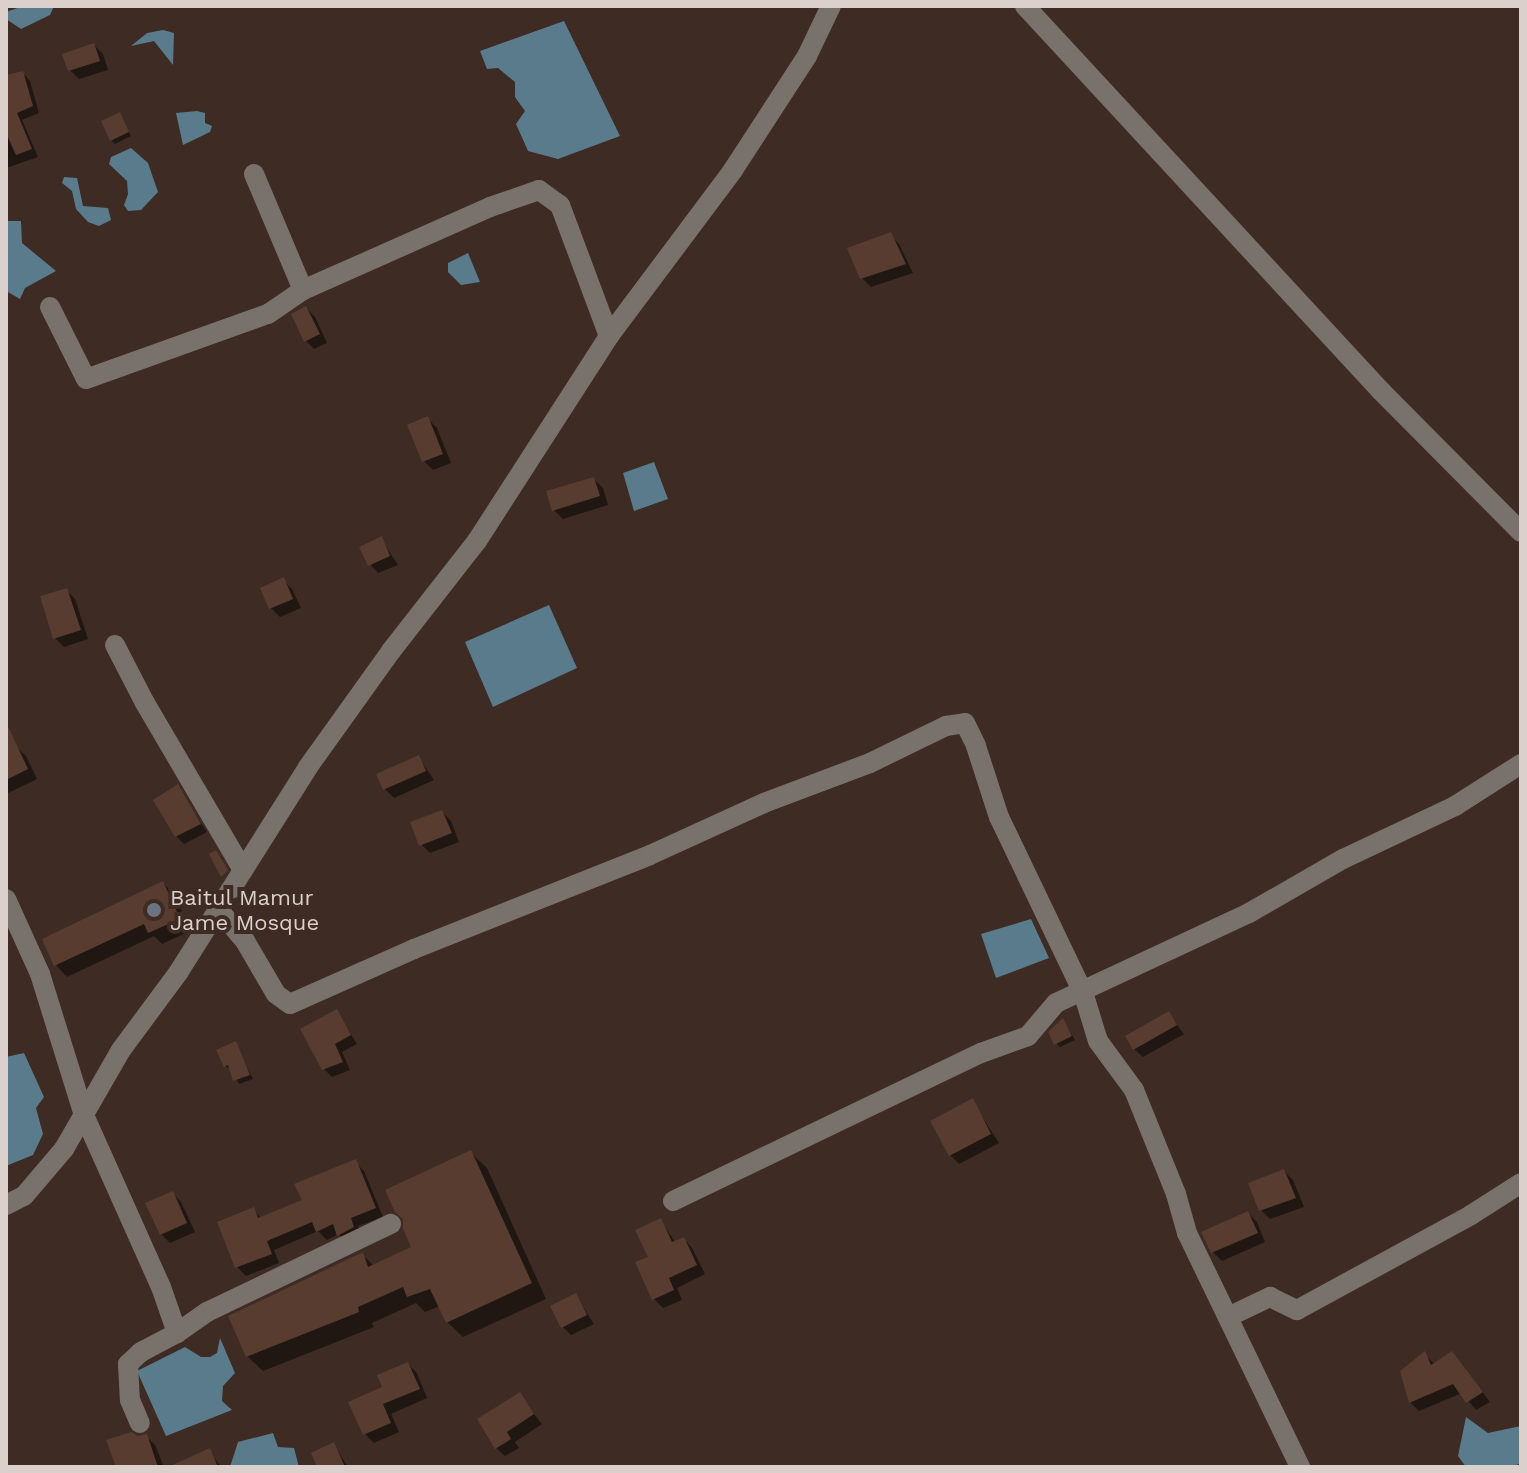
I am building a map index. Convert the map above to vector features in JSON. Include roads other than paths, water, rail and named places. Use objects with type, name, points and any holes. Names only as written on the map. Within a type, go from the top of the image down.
[{"type":"street","points":[[6,1205],[24,1196],[64,1149],[121,1050],[178,973],[308,767],[477,541],[609,336],[733,170],[807,56],[831,6]]},
{"type":"street","points":[[1025,6],[1381,391],[1521,532]]},
{"type":"street","points":[[254,174],[303,290]]},
{"type":"street","points":[[50,307],[86,379],[268,314],[303,290],[490,207],[539,190],[560,205],[609,336]]},
{"type":"street","points":[[115,645],[145,703],[243,870]]},
{"type":"street","points":[[218,909],[245,941],[276,994],[290,1004],[414,949],[650,855],[764,803],[870,763],[946,726],[965,723],[976,746],[999,817],[1083,992],[1098,1041],[1134,1090],[1176,1194],[1187,1233],[1300,1467]]},
{"type":"street","points":[[673,1201],[981,1053],[1028,1036],[1056,1003],[1249,913],[1343,859],[1455,806],[1521,764]]},
{"type":"street","points":[[6,899],[40,974],[84,1115],[161,1287],[177,1333]]},
{"type":"street","points":[[1228,1317],[1270,1297],[1297,1310],[1471,1215],[1521,1183]]},
{"type":"street","points":[[140,1423],[130,1400],[128,1364],[141,1352],[177,1333],[207,1312],[391,1224]]},
{"type":"water","points":[[23,6],[54,6],[50,15],[21,29],[6,19],[6,12]]},
{"type":"water","points":[[564,21],[620,136],[558,159],[528,151],[516,124],[525,111],[515,97],[515,82],[498,68],[487,69],[480,51]]},
{"type":"water","points":[[163,30],[174,33],[173,65],[154,41],[131,46],[147,33]]},
{"type":"water","points":[[176,113],[205,113],[205,123],[212,126],[210,132],[183,145]]},
{"type":"water","points":[[131,148],[148,163],[158,192],[141,210],[128,211],[124,205],[128,194],[127,181],[109,164],[111,157]]},
{"type":"water","points":[[64,177],[77,178],[83,206],[108,208],[111,220],[99,226],[88,222],[76,209],[72,191],[62,183]]},
{"type":"water","points":[[6,221],[21,221],[22,243],[56,271],[25,288],[20,299],[6,291]]},
{"type":"water","points":[[468,253],[480,282],[461,285],[448,272],[448,263]]},
{"type":"water","points":[[654,462],[668,499],[634,511],[623,473]]},
{"type":"water","points":[[549,605],[577,668],[493,707],[465,642]]},
{"type":"water","points":[[1031,919],[1049,958],[996,978],[981,934]]},
{"type":"water","points":[[24,1053],[44,1097],[36,1108],[43,1134],[33,1155],[6,1166],[6,1057]]},
{"type":"water","points":[[220,1338],[235,1373],[223,1386],[222,1401],[232,1410],[166,1436],[137,1371],[185,1347],[201,1357],[210,1357],[217,1353]]},
{"type":"water","points":[[1466,1417],[1488,1433],[1521,1426],[1521,1463],[1512,1467],[1466,1467],[1458,1456]]},
{"type":"water","points":[[273,1433],[278,1447],[294,1448],[299,1467],[230,1467],[238,1442]]},
{"type":"place","name":"Baitul Mamur Jame Mosque","points":[[154,910]]}]
